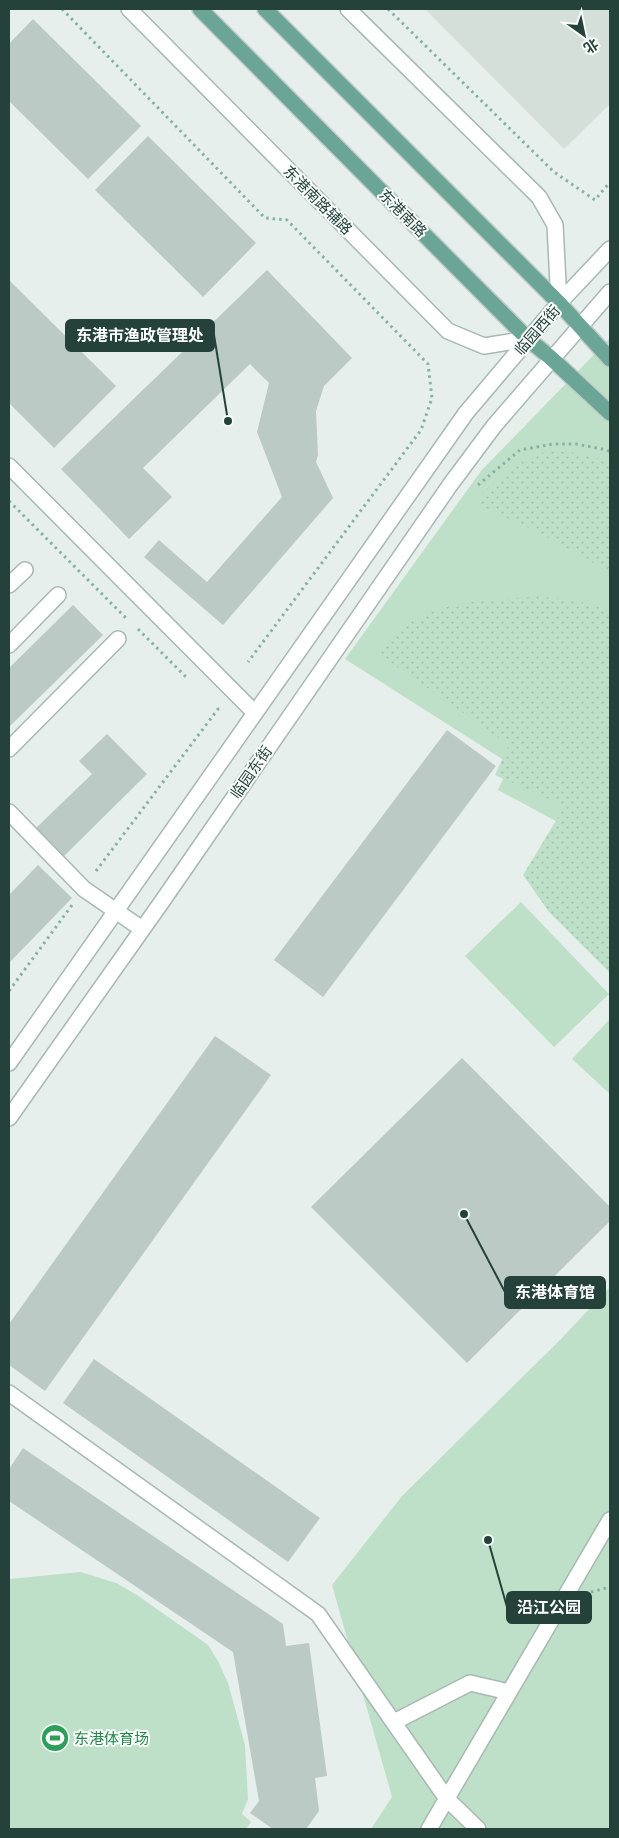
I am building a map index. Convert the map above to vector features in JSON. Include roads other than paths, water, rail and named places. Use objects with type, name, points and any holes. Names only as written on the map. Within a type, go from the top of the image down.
[{"type":"main road","name":"东港南路","points":[[200,9],[528,339],[610,413]]},
{"type":"main road","points":[[265,9],[559,303],[610,359]]},
{"type":"street","name":"东港南路辅路","points":[[129,9],[448,331],[484,346],[528,339]]},
{"type":"street","points":[[348,9],[539,197],[555,225],[559,303]]},
{"type":"street","name":"临园西街","points":[[466,413],[559,303],[610,249]]},
{"type":"street","name":"临园西街","points":[[494,426],[610,292]]},
{"type":"street","name":"临园东街","points":[[9,1063],[466,413]]},
{"type":"street","name":"临园东街","points":[[9,1118],[450,484],[494,426]]},
{"type":"street","points":[[9,466],[256,713]]},
{"type":"street","points":[[9,585],[24,570]]},
{"type":"street","points":[[9,645],[58,596]]},
{"type":"street","points":[[9,749],[118,639]]},
{"type":"street","points":[[9,812],[84,889],[142,929]]},
{"type":"street","points":[[9,1394],[318,1614],[447,1799],[478,1829]]},
{"type":"street","points":[[429,1829],[610,1520]]},
{"type":"street","points":[[394,1722],[470,1683],[509,1692]]},
{"type":"place","name":"东港市渔政管理处","points":[[228,421]]},
{"type":"place","name":"东港体育馆","points":[[464,1214]]},
{"type":"place","name":"沿江公园","points":[[488,1540]]},
{"type":"place","name":"东港体育场","points":[[55,1738]]}]
